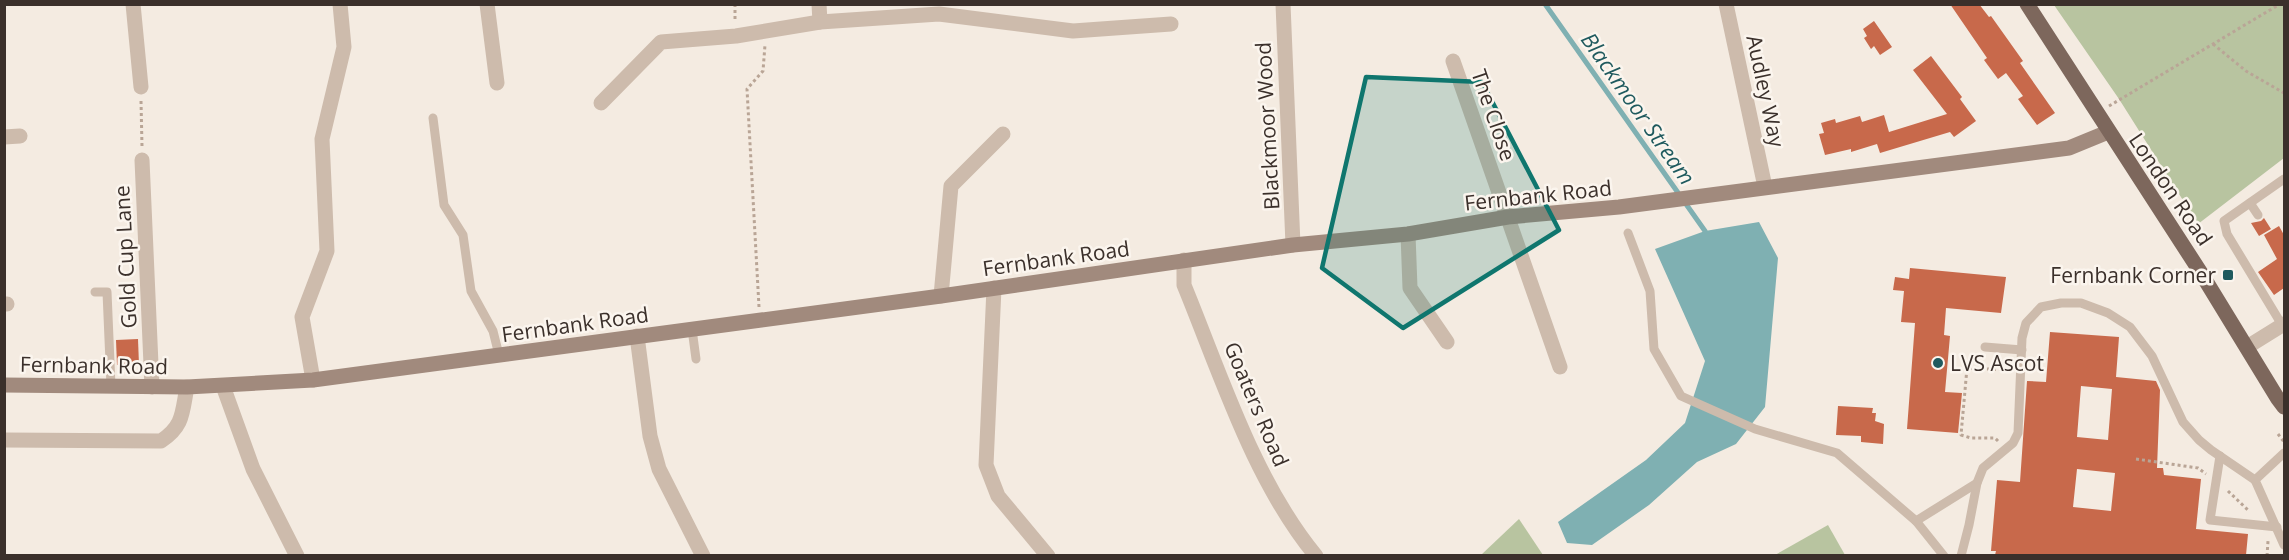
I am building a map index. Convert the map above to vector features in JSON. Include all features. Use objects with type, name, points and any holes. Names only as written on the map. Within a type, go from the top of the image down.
[{"type":"main road","name":"London Road","points":[[2027,4],[2201,273],[2281,403],[2284,417]]},
{"type":"street","points":[[133,4],[141,87]]},
{"type":"street","points":[[314,380],[302,317],[327,250],[322,139],[344,47],[340,4]]},
{"type":"street","points":[[487,4],[497,83]]},
{"type":"street","points":[[819,4],[820,22]]},
{"type":"street","name":"Blackmoor Wood","points":[[1282,4],[1293,245]]},
{"type":"street","name":"Audley Way","points":[[1726,4],[1765,187]]},
{"type":"street","points":[[602,103],[661,42],[736,36],[820,22],[939,14],[1072,31],[1171,24]]},
{"type":"street","name":"The Close","points":[[1453,61],[1560,368]]},
{"type":"street","name":"Fernbank Road","points":[[4,385],[187,387],[314,380],[941,296],[1293,245],[1408,234],[1508,217],[1619,207],[2069,148],[2108,132]]},
{"type":"street","points":[[941,296],[951,186],[1003,134]]},
{"type":"street","name":"Gold Cup Lane","points":[[142,160],[152,387]]},
{"type":"street","points":[[1408,234],[1410,288],[1447,342]]},
{"type":"street","name":"Goaters Road","points":[[1184,260],[1184,285],[1259,468],[1316,555]]},
{"type":"street","points":[[994,288],[986,465],[998,496],[1048,555]]},
{"type":"street","points":[[2247,347],[2283,325]]},
{"type":"street","points":[[637,336],[650,436],[659,469],[703,555]]},
{"type":"street","points":[[223,386],[253,470],[297,555]]},
{"type":"street","points":[[4,440],[161,441],[174,432],[181,417],[187,387]]},
{"type":"lane","points":[[433,118],[444,205],[463,235],[471,291],[493,331],[499,355]]},
{"type":"lane","points":[[2283,325],[2227,234],[2224,221],[2284,179]]},
{"type":"lane","points":[[2250,203],[2258,215]]},
{"type":"lane","points":[[1628,233],[1650,291],[1654,350],[1681,396],[1755,429],[1837,453],[1916,521],[1944,555]]},
{"type":"lane","points":[[95,292],[107,292],[111,386]]},
{"type":"lane","points":[[1961,555],[1977,483],[1983,468],[2013,443],[2018,433],[2022,338],[2026,323],[2041,307],[2061,303],[2081,303],[2108,314],[2130,327],[2152,356],[2183,422],[2199,440],[2255,480],[2284,545]]},
{"type":"lane","points":[[692,329],[696,358]]},
{"type":"lane","points":[[1985,347],[2022,350]]},
{"type":"lane","points":[[2255,480],[2284,453]]},
{"type":"lane","points":[[2220,456],[2210,520],[2277,526]]},
{"type":"lane","points":[[1916,521],[1977,483]]},
{"type":"path","points":[[2109,105],[2280,4]]},
{"type":"path","points":[[760,320],[747,88],[763,71],[766,31]]},
{"type":"path","points":[[2213,44],[2246,71],[2284,93]]},
{"type":"path","points":[[141,87],[142,160]]},
{"type":"path","points":[[2007,448],[1995,438],[1971,438],[1961,435],[1967,368],[2021,370]]},
{"type":"path","points":[[2278,434],[2284,443]]},
{"type":"highlighted area","points":[[1366,77],[1482,82],[1559,230],[1403,328],[1322,268]]},
{"type":"green space","points":[[2054,5],[2284,5],[2284,158],[2198,224],[2119,99]]},
{"type":"green space","points":[[1519,519],[1543,555],[1481,555]]},
{"type":"green space","points":[[1828,525],[1845,555],[1775,555]]},
{"type":"water","points":[[1759,222],[1778,258],[1765,407],[1736,444],[1697,462],[1649,505],[1592,545],[1567,543],[1558,522],[1646,460],[1685,423],[1705,361],[1655,249],[1705,231]]},
{"type":"building","points":[[1950,4],[1979,4],[1989,17],[1991,16],[2023,61],[2020,63],[2055,113],[2037,125],[2018,99],[2023,96],[2006,73],[1998,79],[1984,60],[1987,58]]},
{"type":"building","points":[[1874,21],[1892,47],[1880,55],[1874,46],[1871,49],[1864,38],[1867,36],[1863,29]]},
{"type":"building","points":[[1931,56],[1962,97],[1960,99],[1976,121],[1954,137],[1950,132],[1880,153],[1877,144],[1851,152],[1851,149],[1825,155],[1819,134],[1824,133],[1821,123],[1835,119],[1836,123],[1860,116],[1862,122],[1884,115],[1889,132],[1947,114],[1913,70]]},
{"type":"building","points":[[2264,218],[2271,229],[2259,236],[2251,223]]},
{"type":"building","points":[[2279,226],[2284,235],[2284,288],[2274,295],[2258,272],[2277,259],[2264,235]]},
{"type":"building","points":[[1910,268],[2006,277],[2001,313],[1946,308],[1944,335],[1950,336],[1945,392],[1962,393],[1958,433],[1907,429],[1915,323],[1901,322],[1904,291],[1893,290],[1895,277],[1909,279]]},
{"type":"building","points":[[2050,332],[2119,337],[2116,377],[2156,381],[2160,390],[2157,468],[2163,468],[2164,475],[2201,479],[2196,529],[2248,534],[2246,555],[1995,555],[1996,551],[1991,551],[1997,480],[2020,482],[2027,381],[2046,382]],"holes":[[[2081,386],[2112,389],[2108,440],[2077,437]],[[2077,469],[2115,473],[2111,511],[2073,507]]]},
{"type":"building","points":[[138,339],[139,365],[117,365],[116,340]]},
{"type":"building","points":[[1838,406],[1873,408],[1872,413],[1876,413],[1875,421],[1884,424],[1883,444],[1861,442],[1861,436],[1836,435]]},
{"type":"waterway","name":"Blackmoor Stream","points":[[1545,4],[1705,231]]},
{"type":"place","name":"Fernbank Corner","points":[[2228,275]]},
{"type":"place","name":"LVS Ascot","points":[[1938,363]]}]
